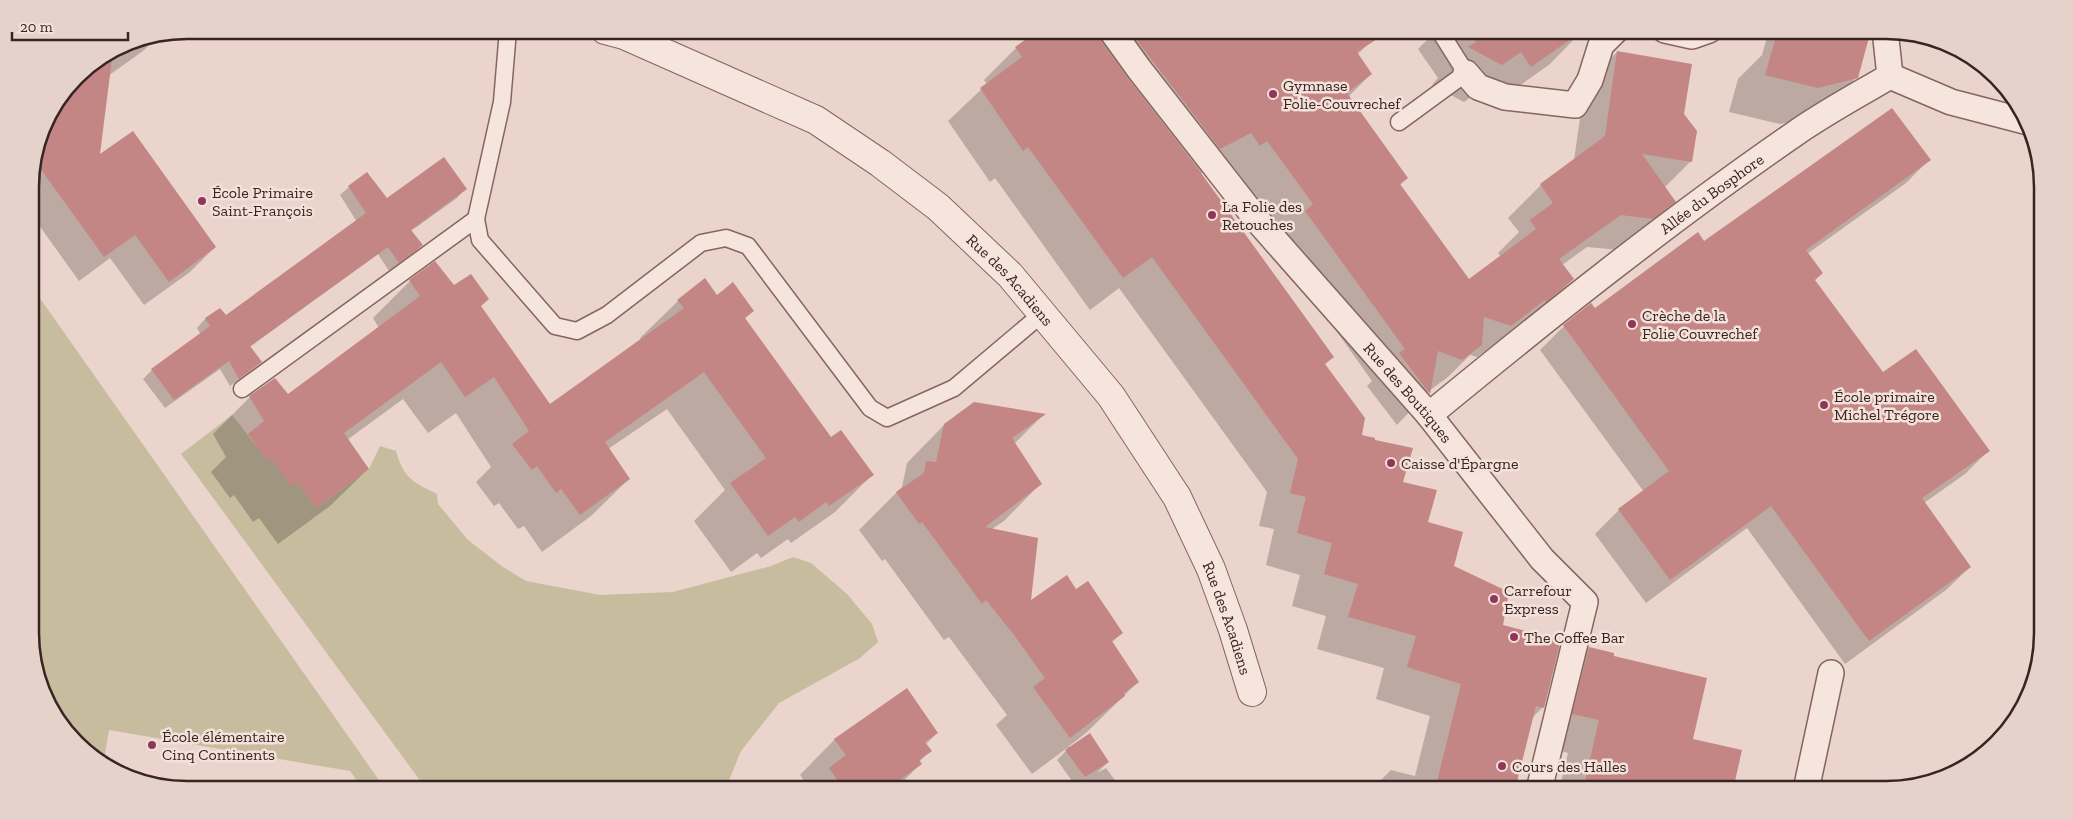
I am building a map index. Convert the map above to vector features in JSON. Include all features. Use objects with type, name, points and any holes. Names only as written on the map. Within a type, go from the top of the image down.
[{"type":"street","name":"Rue des Acadiens","points":[[633,39],[816,120],[880,163],[938,207],[1010,274],[1111,396],[1176,497],[1211,569],[1233,630],[1252,692]]},
{"type":"street","name":"Rue des Boutiques","points":[[1117,39],[1257,220],[1429,415],[1542,559],[1585,602],[1541,781]]},
{"type":"street","points":[[1466,72],[1478,87],[1505,97],[1575,105],[1590,80],[1601,45],[1607,39]]},
{"type":"street","points":[[1886,39],[1890,76],[1951,102],[2017,119]]},
{"type":"street","name":"Allée du Bosphore","points":[[1429,415],[1552,314],[1627,256],[1794,134],[1890,76]]},
{"type":"street","points":[[1808,781],[1831,673]]},
{"type":"lane","points":[[507,39],[502,102],[476,219],[480,240],[555,326],[577,331],[607,315],[701,243],[726,238],[748,246],[870,408],[887,418],[954,388],[1042,313]]},
{"type":"lane","points":[[1399,122],[1466,72],[1445,39]]},
{"type":"lane","points":[[242,389],[476,219]]},
{"type":"shaded area","points":[[39,297],[380,781],[357,781],[350,771],[109,730],[105,756],[76,731],[64,715],[54,698],[42,662],[39,642]]},
{"type":"shaded area","points":[[232,415],[268,461],[272,459],[297,482],[316,508],[369,469],[380,446],[396,451],[406,474],[416,483],[437,494],[438,504],[468,540],[503,567],[526,581],[600,595],[673,592],[771,566],[793,557],[811,563],[847,594],[872,624],[878,642],[860,658],[779,703],[741,751],[729,781],[420,781],[181,454]]},
{"type":"building","points":[[1026,39],[1100,39],[1193,162],[1334,357],[1325,364],[1365,418],[1362,435],[1375,438],[1375,440],[1413,448],[1403,482],[1437,490],[1428,522],[1463,532],[1454,566],[1509,592],[1503,625],[1561,640],[1544,708],[1536,706],[1517,781],[1437,781],[1461,684],[1407,667],[1416,636],[1348,617],[1358,584],[1324,574],[1332,543],[1297,533],[1306,497],[1290,493],[1298,459],[1152,257],[1123,278],[1028,147],[1023,151],[980,88],[1022,57],[1015,47]]},
{"type":"building","points":[[1136,39],[1377,39],[1357,52],[1372,74],[1347,93],[1408,178],[1400,184],[1469,279],[1536,229],[1530,220],[1553,203],[1540,184],[1605,136],[1617,51],[1692,64],[1684,114],[1697,131],[1692,162],[1642,154],[1676,202],[1653,219],[1621,215],[1559,259],[1574,279],[1546,302],[1545,300],[1511,326],[1484,317],[1482,345],[1462,360],[1438,351],[1430,394],[1399,353],[1405,349],[1305,211],[1313,204],[1267,141],[1260,146],[1251,133],[1220,149]]},
{"type":"building","points":[[1474,39],[1571,39],[1531,67],[1521,52],[1502,65],[1468,47],[1476,42]]},
{"type":"building","points":[[1869,39],[1858,78],[1818,88],[1765,75],[1775,40]]},
{"type":"building","points":[[112,60],[100,154],[133,131],[216,247],[169,282],[135,235],[104,257],[40,169],[44,149],[54,122],[69,97],[82,82]]},
{"type":"building","points":[[1892,108],[1931,160],[1806,250],[1823,273],[1815,280],[1883,372],[1916,349],[1990,451],[1922,498],[1971,567],[1869,641],[1771,506],[1670,580],[1618,509],[1669,471],[1563,325],[1591,303],[1595,308],[1698,232],[1704,241]]},
{"type":"building","points":[[444,157],[467,189],[411,230],[423,245],[399,263],[388,247],[250,346],[262,362],[239,379],[229,361],[174,400],[151,369],[210,326],[205,318],[220,308],[226,315],[366,213],[348,186],[367,172],[387,198]]},
{"type":"building","points":[[435,261],[454,285],[471,274],[489,299],[481,306],[550,404],[684,308],[677,300],[705,278],[717,295],[733,282],[754,311],[745,318],[831,437],[841,430],[874,475],[829,506],[826,502],[799,522],[795,517],[768,536],[730,483],[766,458],[704,372],[605,442],[630,479],[580,515],[561,489],[556,493],[537,466],[532,470],[512,444],[529,431],[494,377],[465,397],[441,362],[344,433],[369,469],[316,508],[297,482],[291,486],[272,459],[268,462],[248,434],[264,421],[249,396],[275,378],[288,394],[420,296],[409,280]]},
{"type":"building","points":[[974,402],[1046,414],[1012,438],[1042,484],[985,527],[1038,538],[1031,600],[1067,575],[1076,589],[1088,581],[1123,633],[1112,641],[1139,682],[1124,693],[1125,696],[1070,738],[1033,687],[1045,678],[986,600],[982,604],[922,522],[919,524],[896,492],[924,473],[926,461],[936,462],[944,424]]},
{"type":"building","points":[[1589,647],[1614,653],[1614,656],[1707,678],[1693,739],[1742,750],[1735,781],[1585,781],[1599,720],[1572,714]]},
{"type":"building","points":[[907,688],[938,733],[925,742],[932,751],[919,760],[922,764],[898,781],[838,781],[829,768],[846,755],[834,739]]},
{"type":"building","points":[[1090,733],[1109,762],[1085,777],[1065,750]]},
{"type":"place","name":"Gymnase Folie-Couvrechef","points":[[1273,94]]},
{"type":"place","name":"École Primaire Saint-François","points":[[202,201]]},
{"type":"place","name":"La Folie des Retouches","points":[[1212,215]]},
{"type":"place","name":"Crèche de la Folie Couvrechef","points":[[1632,324]]},
{"type":"place","name":"École primaire Michel Trégore","points":[[1824,405]]},
{"type":"place","name":"Caisse d'Épargne","points":[[1391,463]]},
{"type":"place","name":"Carrefour Express","points":[[1494,599]]},
{"type":"place","name":"The Coffee Bar","points":[[1514,637]]},
{"type":"place","name":"École élémentaire Cinq Continents","points":[[152,745]]},
{"type":"place","name":"Cours des Halles","points":[[1502,766]]}]
